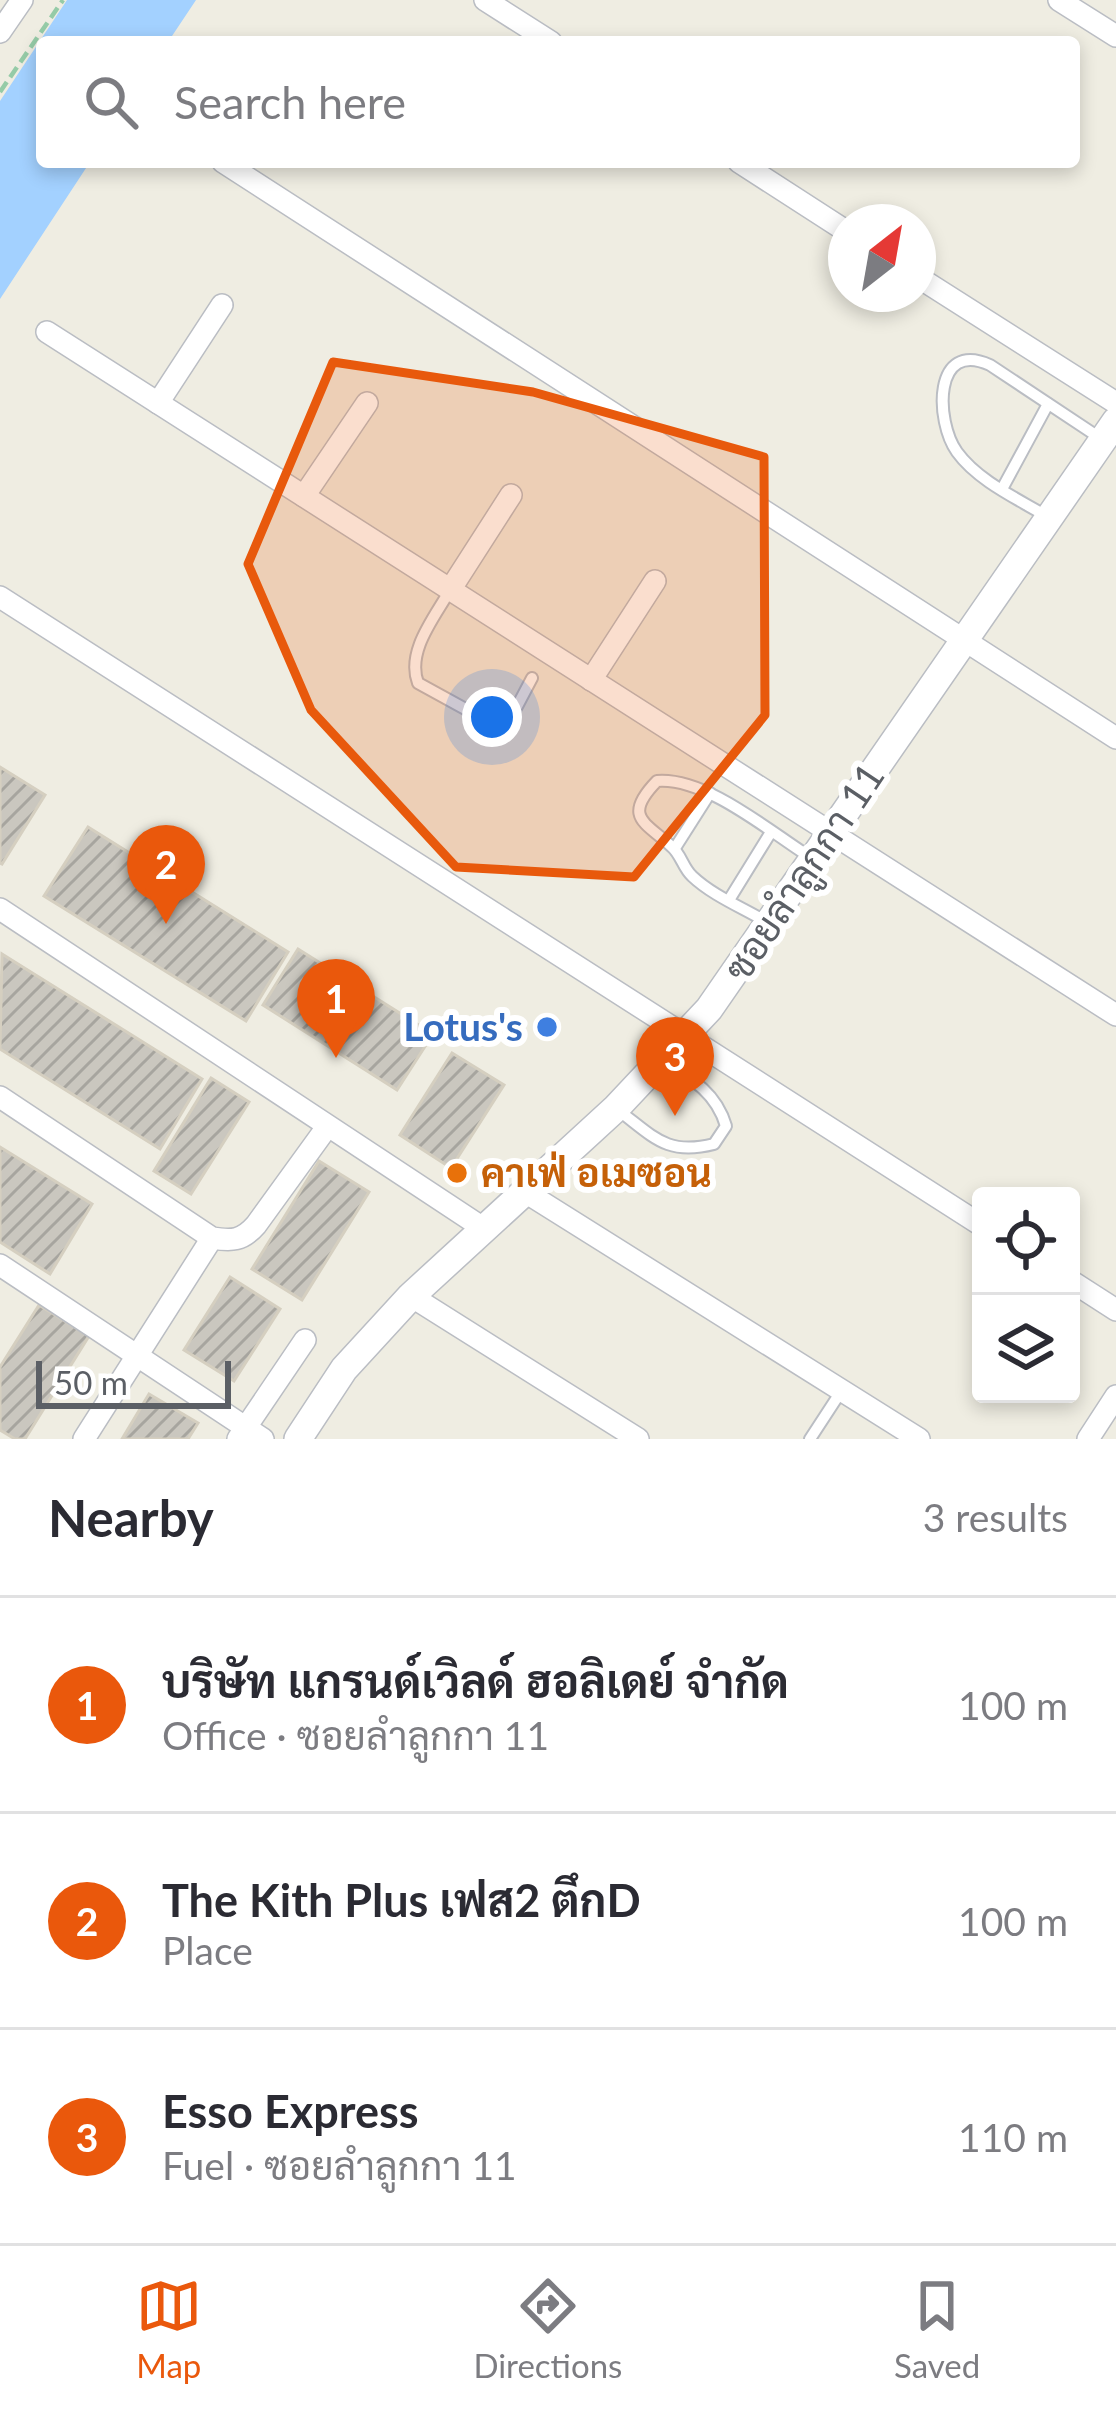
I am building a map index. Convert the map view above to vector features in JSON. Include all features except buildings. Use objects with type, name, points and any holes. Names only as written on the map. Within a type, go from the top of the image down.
[{"type":"street","points":[[0,32],[22,0]]},
{"type":"street","points":[[485,0],[542,36]]},
{"type":"street","points":[[1059,0],[1116,36]]},
{"type":"street","points":[[232,168],[1116,738]]},
{"type":"street","points":[[748,168],[828,219]]},
{"type":"street","points":[[936,288],[1116,403]]},
{"type":"street","points":[[158,403],[222,305]]},
{"type":"street","points":[[47,332],[1116,1015]]},
{"type":"street","points":[[304,496],[367,403]]},
{"type":"street","name":"ซอยลำลูกกา 11","points":[[298,1439],[344,1369],[411,1296],[527,1193],[684,1037],[771,924],[1110,430]]},
{"type":"street","points":[[450,590],[511,495]]},
{"type":"street","points":[[591,680],[655,581]]},
{"type":"street","points":[[0,597],[972,1219]]},
{"type":"street","points":[[0,909],[486,1230]]},
{"type":"street","points":[[0,1096],[212,1238],[245,1238],[327,1126]]},
{"type":"street","points":[[527,1193],[919,1439]]},
{"type":"street","points":[[84,1439],[212,1238]]},
{"type":"street","points":[[0,1265],[137,1354],[249,1435],[305,1340]]},
{"type":"street","points":[[1080,1287],[1116,1310]]},
{"type":"street","points":[[411,1296],[638,1439]]},
{"type":"street","points":[[1088,1439],[1116,1396]]},
{"type":"lane","points":[[1048,517],[959,455],[945,432],[942,402],[952,368],[962,359],[976,359],[1048,404],[1110,430]]},
{"type":"lane","points":[[1002,489],[1048,404]]},
{"type":"lane","points":[[450,590],[416,653],[412,670],[418,683],[500,728],[532,678]]},
{"type":"lane","points":[[771,924],[696,880],[675,848],[648,831],[641,820],[645,794],[657,781],[672,780],[710,794],[813,859]]},
{"type":"lane","points":[[675,848],[710,794]]},
{"type":"lane","points":[[729,900],[771,832]]},
{"type":"lane","points":[[616,1108],[665,1145],[690,1150],[714,1144],[726,1126],[720,1105],[698,1082],[662,1061]]},
{"type":"lane","points":[[810,1439],[842,1390]]},
{"type":"path","points":[[38,36],[63,0]]},
{"type":"path","points":[[0,92],[36,39]]},
{"type":"highlighted area","points":[[333,362],[533,392],[764,457],[765,715],[634,877],[456,867],[311,710],[248,564]]},
{"type":"water","points":[[67,0],[196,0],[172,36],[43,36]]},
{"type":"water","points":[[36,47],[36,168],[86,168],[0,299],[0,101]]},
{"type":"place","name":"The Kith Plus เฟส2 ตึกD","points":[[166,924]]},
{"type":"place","name":"Lotus's","points":[[547,1027]]},
{"type":"place","name":"บริษัท แกรนด์เวิลด์ ฮอลิเดย์ จำกัด","points":[[336,1058]]},
{"type":"place","name":"Esso Express","points":[[675,1116]]},
{"type":"place","name":"คาเฟ่ อเมซอน","points":[[457,1173]]}]
